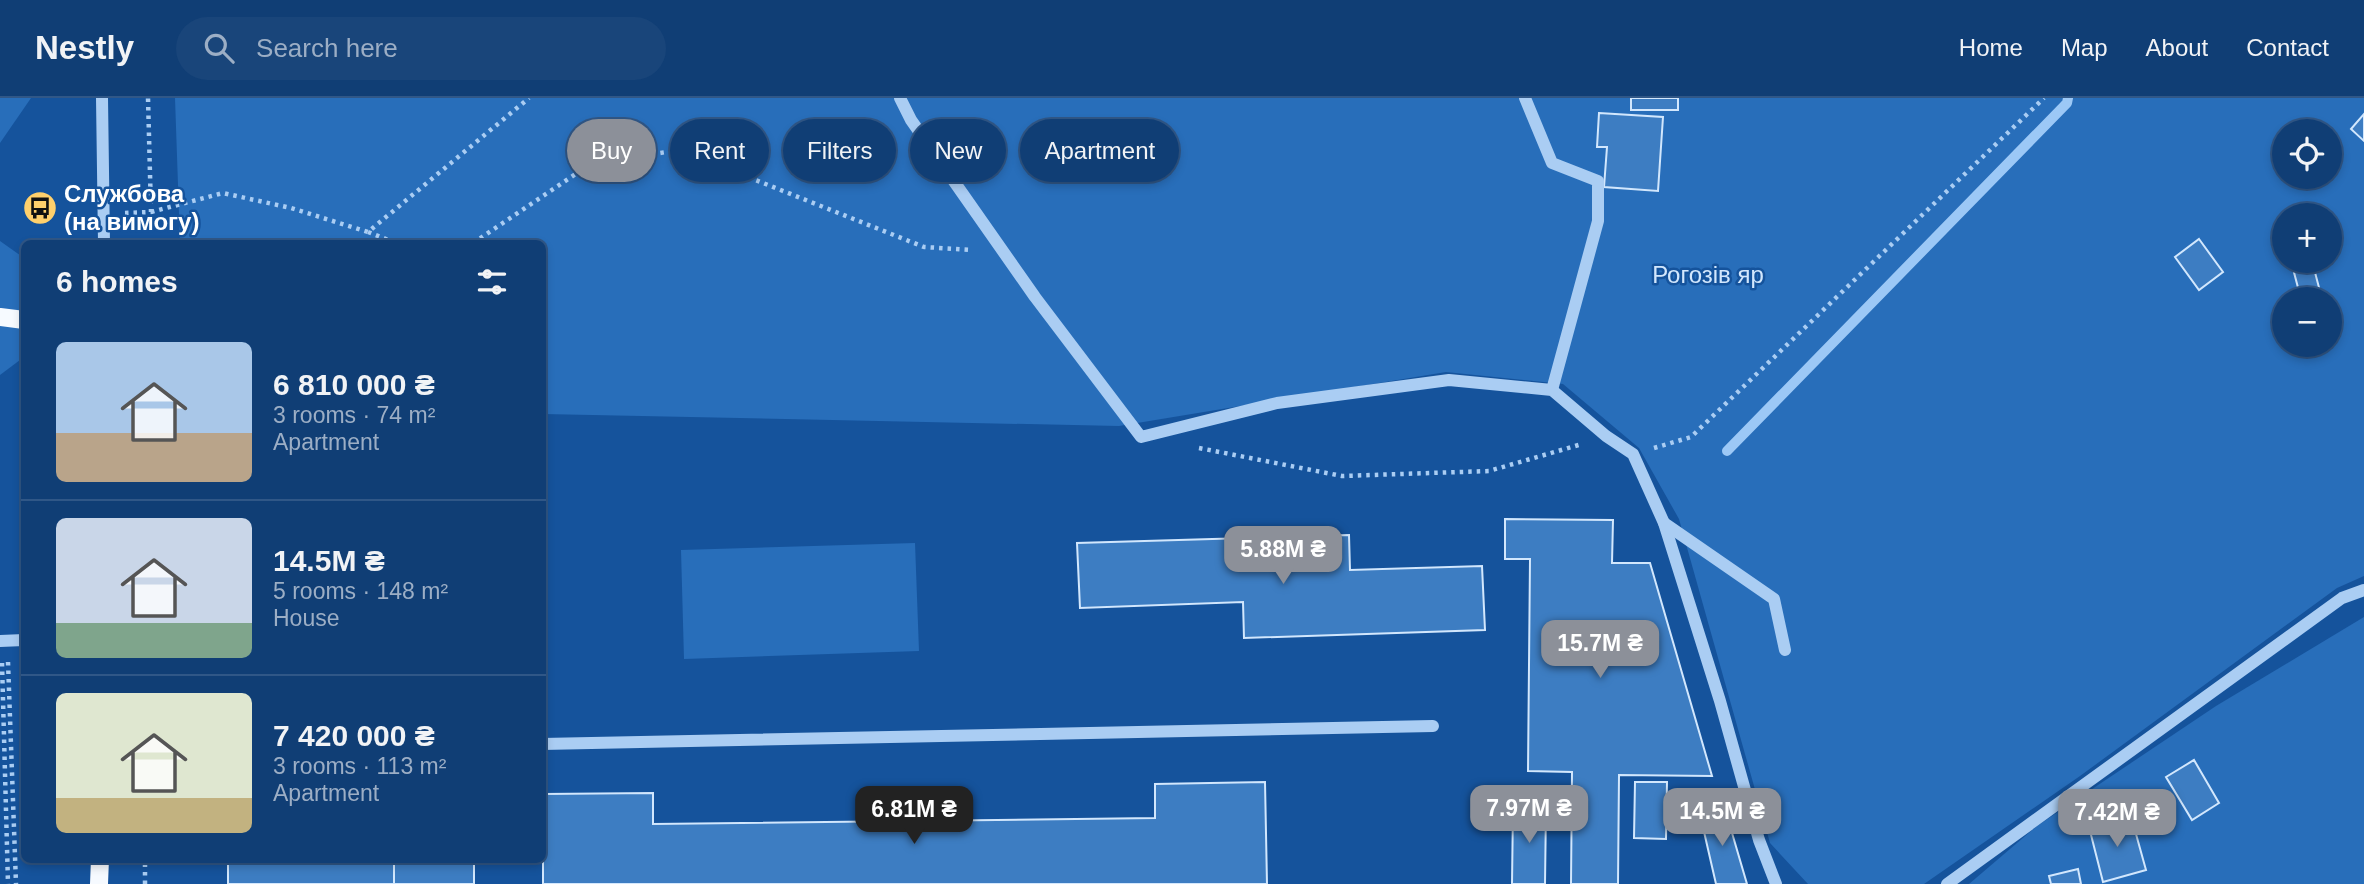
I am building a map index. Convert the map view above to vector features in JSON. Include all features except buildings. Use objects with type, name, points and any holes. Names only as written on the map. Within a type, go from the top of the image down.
[{"type":"main road","points":[[0,317],[21,320]]},
{"type":"main road","points":[[99,884],[100,863]]},
{"type":"street","points":[[102,98],[104,240]]},
{"type":"street","points":[[900,98],[911,120],[1035,297],[1141,437],[1277,403],[1450,380],[1552,390],[1606,436],[1633,454],[1664,523],[1720,701],[1759,840],[1776,884]]},
{"type":"street","points":[[1525,98],[1552,163],[1598,181],[1598,221],[1552,390]]},
{"type":"street","points":[[1664,523],[1774,599],[1785,650]]},
{"type":"street","points":[[1947,884],[2331,606],[2364,590]]},
{"type":"street","points":[[3,641],[21,640]]},
{"type":"street","points":[[546,744],[1433,726]]},
{"type":"path","points":[[148,98],[150,212]]},
{"type":"path","points":[[368,232],[529,98]]},
{"type":"path","points":[[1633,454],[1691,437],[2044,98]]},
{"type":"path","points":[[478,240],[593,163],[680,150],[924,247],[1006,252]]},
{"type":"path","points":[[124,214],[150,212],[223,192],[292,208],[388,240]]},
{"type":"path","points":[[1195,447],[1342,476],[1355,476],[1489,471],[1606,436]]},
{"type":"path","points":[[3,641],[8,884]]},
{"type":"path","points":[[3,641],[16,884]]},
{"type":"path","points":[[145,863],[145,884]]},
{"type":"green space","points":[[0,98],[31,98],[0,143]]},
{"type":"green space","name":"Рогозів яр","points":[[175,98],[2364,98],[2364,576],[2337,588],[2080,776],[1924,884],[1808,884],[1770,843],[1679,519],[1639,448],[1563,384],[1446,372],[1119,426],[546,414],[546,240],[180,240]]},
{"type":"green space","points":[[0,241],[21,256],[21,359],[0,375]]},
{"type":"green space","points":[[915,543],[919,651],[684,659],[681,550]]},
{"type":"green space","points":[[2364,617],[2364,884],[1969,884],[2037,826],[2216,706]]},
{"type":"waterway","points":[[1727,451],[2067,103],[2068,98]]},
{"type":"place","name":"Службова (на вимогу)","points":[[40,208]]}]
